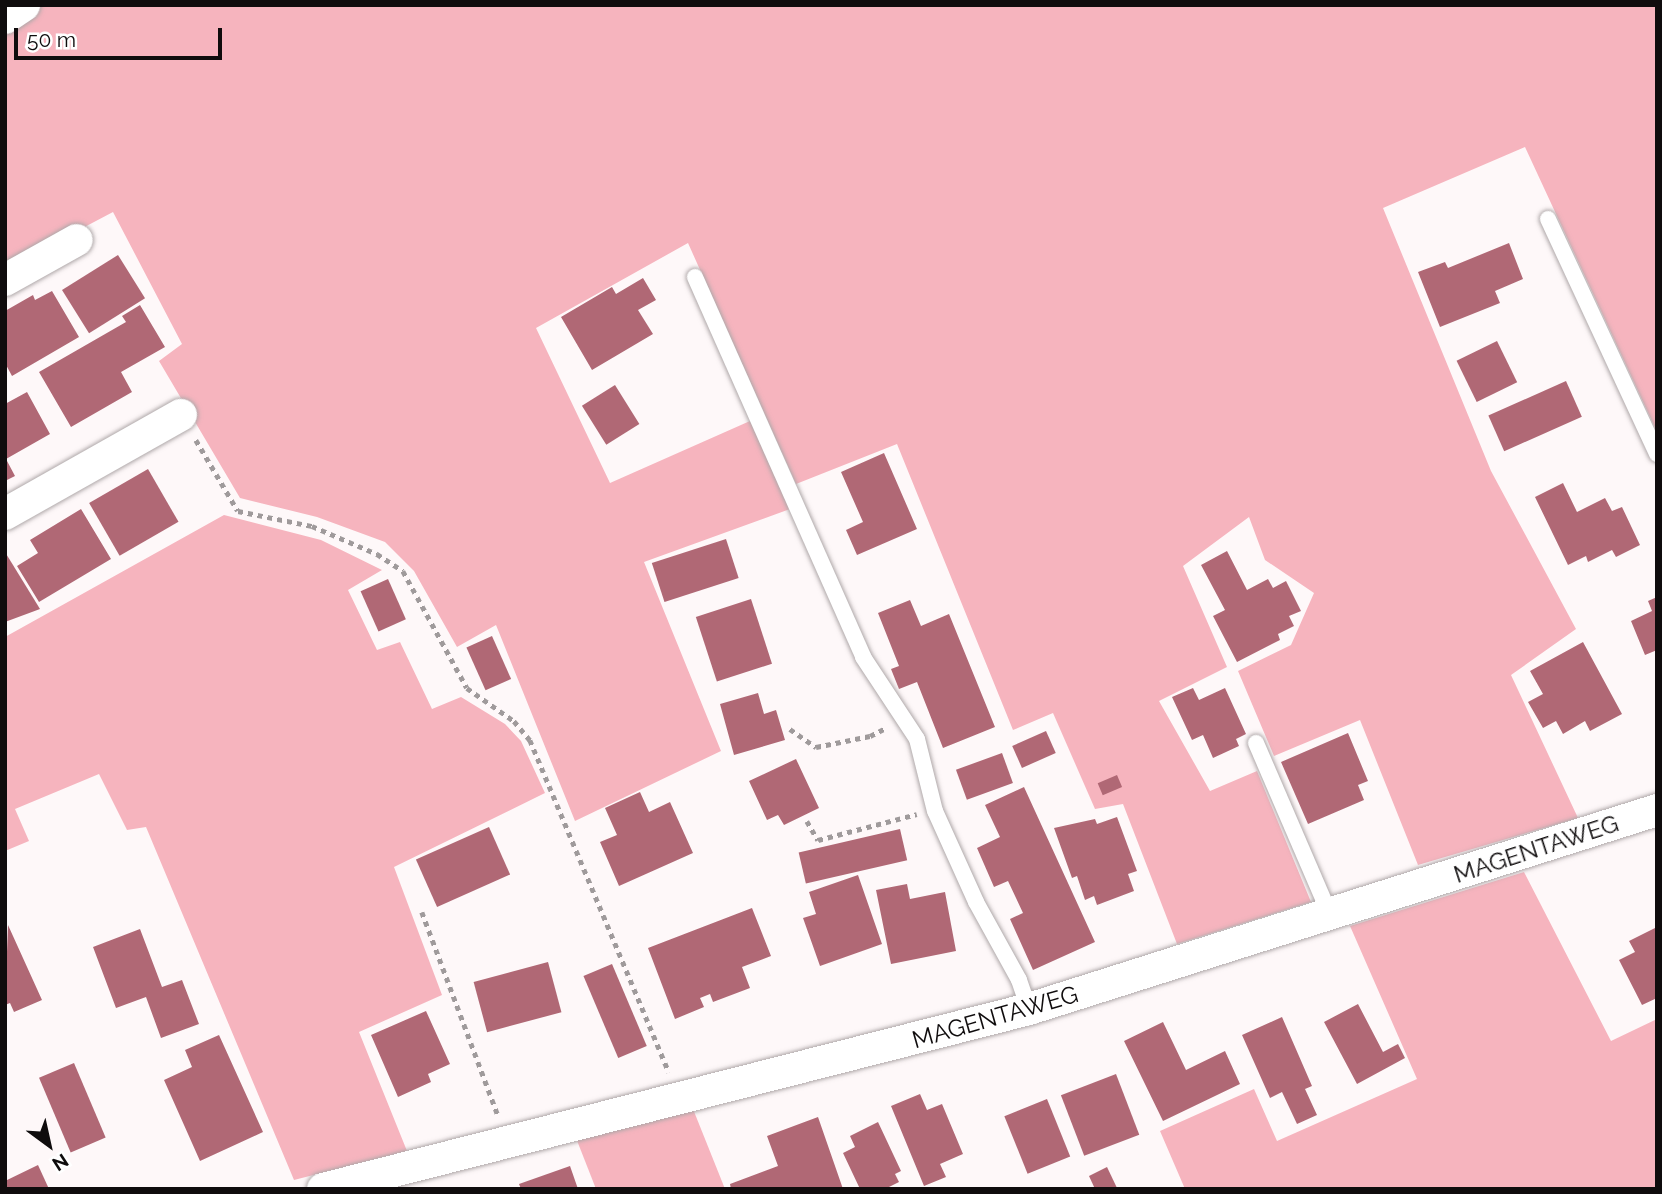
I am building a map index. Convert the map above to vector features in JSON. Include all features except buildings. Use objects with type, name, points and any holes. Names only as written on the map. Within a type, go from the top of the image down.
[{"type":"street","points":[[5,18],[24,5]]},
{"type":"street","points":[[5,280],[77,240]]},
{"type":"street","points":[[5,514],[181,415]]},
{"type":"street","name":"MAGENTAWEG","points":[[323,1189],[1028,1009],[1657,810]]},
{"type":"lane","points":[[1548,219],[1657,454]]},
{"type":"lane","points":[[695,277],[863,657],[917,739],[935,811],[976,902],[1019,980],[1028,1009]]},
{"type":"lane","points":[[1256,743],[1330,915]]},
{"type":"path","points":[[181,415],[238,511],[312,526],[377,554],[402,571],[467,688],[514,721],[530,740],[665,1056],[677,1100]]},
{"type":"path","points":[[790,729],[816,747],[870,736],[903,718]]},
{"type":"path","points":[[807,821],[818,840],[935,811]]},
{"type":"path","points":[[422,912],[505,1143]]},
{"type":"shaded area","points":[[40,5],[1657,5],[1657,432],[1525,147],[1383,208],[1491,471],[1576,629],[1511,675],[1578,818],[1418,865],[1360,720],[1274,756],[1238,671],[1291,645],[1314,593],[1265,560],[1249,517],[1183,566],[1227,667],[1159,701],[1210,791],[1257,771],[1311,902],[1177,944],[1123,804],[1095,809],[1053,713],[1013,730],[897,444],[796,484],[688,243],[536,328],[610,483],[750,421],[790,509],[644,562],[721,751],[575,821],[496,625],[457,647],[414,571],[385,542],[317,517],[240,498],[159,361],[182,344],[113,212],[5,269],[5,27]]},
{"type":"shaded area","points":[[224,515],[321,540],[382,570],[348,590],[377,650],[400,642],[432,709],[461,697],[505,724],[521,741],[545,793],[394,867],[442,995],[359,1032],[407,1151],[294,1180],[146,827],[127,830],[99,774],[15,809],[29,841],[5,851],[5,637]]},
{"type":"shaded area","points":[[1524,872],[1611,1041],[1657,1019],[1657,1189],[1185,1189],[1160,1131],[1254,1089],[1277,1141],[1417,1079],[1350,926]]},
{"type":"shaded area","points":[[693,1109],[725,1189],[596,1189],[576,1138]]}]
